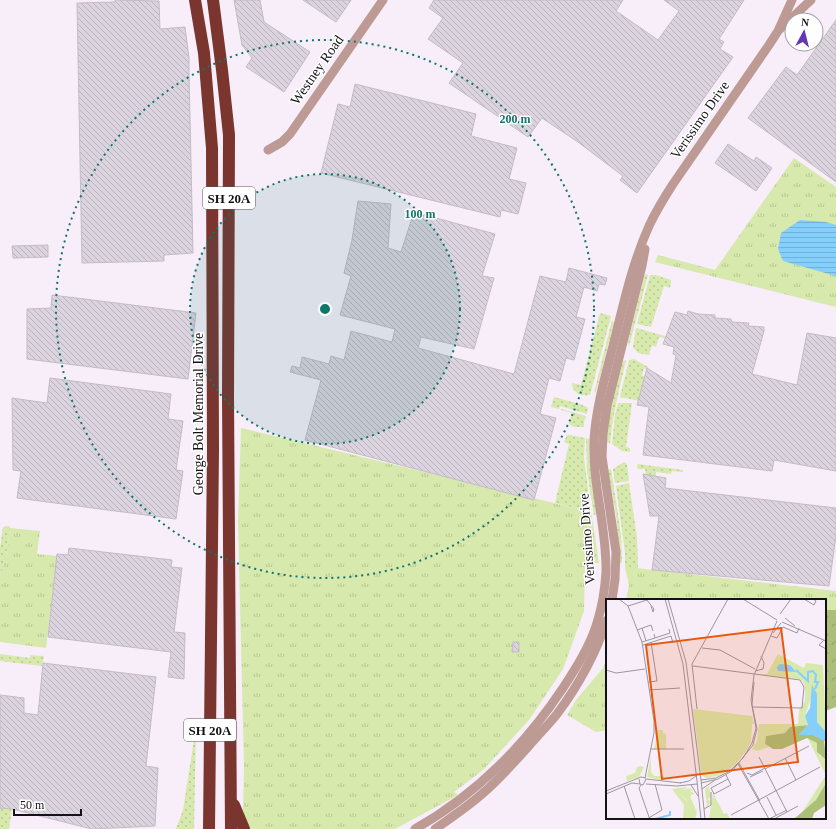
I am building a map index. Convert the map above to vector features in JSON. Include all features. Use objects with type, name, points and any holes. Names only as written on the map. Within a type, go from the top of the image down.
[{"type":"highway","name":"George Bolt Memorial Drive","points":[[195,0],[204,53],[212,148],[214,449],[209,828]]},
{"type":"highway","name":"SH 20A","points":[[212,0],[229,135],[228,405],[231,829]]},
{"type":"highway","points":[[231,796],[244,829]]},
{"type":"street","name":"Westney Road","points":[[268,150],[282,142],[290,134],[383,0]]},
{"type":"street","name":"Verissimo Drive","points":[[415,829],[431,820],[475,786],[505,759],[533,728],[551,705],[585,652],[597,624],[604,590],[606,571],[603,531],[594,458],[596,417],[634,264],[648,228],[658,208],[769,45],[778,31],[792,0]]},
{"type":"street","name":"Verissimo Drive","points":[[778,31],[811,0]]},
{"type":"street","name":"Verissimo Drive","points":[[612,599],[615,579],[616,552],[602,457],[603,434],[607,406],[642,266],[648,228]]},
{"type":"street","points":[[435,829],[463,810],[492,785],[556,714],[574,688],[589,662],[600,640],[606,623]]},
{"type":"green space","points":[[794,158],[836,187],[836,307],[655,262],[658,255],[715,270]]},
{"type":"green space","points":[[645,274],[648,275],[629,346],[628,341]]},
{"type":"green space","points":[[650,275],[656,275],[671,280],[670,288],[664,286],[651,327],[637,324]]},
{"type":"green space","points":[[600,313],[611,316],[590,395],[581,395],[576,392],[572,386],[572,383],[581,385]]},
{"type":"green space","points":[[612,320],[614,323],[596,392],[594,393]]},
{"type":"green space","points":[[636,328],[665,336],[665,338],[659,337],[656,347],[652,345],[649,355],[638,353],[633,347]]},
{"type":"green space","points":[[634,359],[648,367],[648,371],[644,368],[642,376],[646,376],[640,401],[620,397],[629,360]]},
{"type":"green space","points":[[626,360],[614,412],[610,444],[606,441],[612,400],[623,361]]},
{"type":"green space","points":[[554,397],[583,405],[588,408],[587,414],[560,406],[559,409],[551,407]]},
{"type":"green space","points":[[618,403],[632,403],[626,447],[630,448],[630,452],[622,451],[612,444],[615,415]]},
{"type":"green space","points":[[561,409],[586,416],[584,427],[574,427],[569,424],[572,413]]},
{"type":"green space","points":[[241,428],[591,512],[599,563],[585,563],[584,611],[563,669],[529,720],[483,770],[454,792],[458,795],[395,829],[248,829],[247,827],[243,810],[244,766],[238,522]]},
{"type":"green space","points":[[567,435],[585,438],[584,458],[591,512],[555,503],[569,444],[564,442]]},
{"type":"green space","points":[[586,438],[589,439],[589,458],[597,514],[594,515],[587,471]]},
{"type":"green space","points":[[624,462],[627,464],[629,481],[615,483],[613,469]]},
{"type":"green space","points":[[638,464],[683,470],[683,472],[672,471],[671,474],[656,472],[656,477],[646,475],[645,469],[638,469]]},
{"type":"green space","points":[[611,469],[621,534],[622,563],[620,563],[616,515],[608,470]]},
{"type":"green space","points":[[629,483],[637,538],[638,568],[625,568],[625,553],[616,486]]},
{"type":"green space","points":[[9,526],[6,556],[0,577],[0,548],[3,527]]},
{"type":"green space","points":[[10,528],[40,531],[37,554],[57,556],[46,648],[0,642],[0,577],[6,556]]},
{"type":"green space","points":[[625,568],[836,591],[836,610],[826,610],[826,599],[626,599],[629,585]]},
{"type":"green space","points":[[826,610],[836,610],[836,707],[826,711]]},
{"type":"green space","points":[[0,654],[30,658],[30,655],[44,656],[42,666],[0,661]]},
{"type":"green space","points":[[606,660],[606,730],[596,732],[567,715],[576,700],[603,668]]},
{"type":"green space","points":[[196,727],[194,829],[176,829],[183,810]]},
{"type":"green space","points":[[0,808],[12,809],[9,829],[0,829]]},
{"type":"water","points":[[800,220],[826,222],[836,225],[836,276],[783,261],[778,249],[781,233]]},
{"type":"building","points":[[115,0],[159,1],[160,29],[185,27],[189,58],[193,253],[164,255],[164,261],[82,263],[77,3],[115,2]]},
{"type":"building","points":[[234,0],[260,0],[264,22],[310,52],[284,92],[246,67],[252,58],[242,45]]},
{"type":"building","points":[[303,0],[351,0],[336,22]]},
{"type":"building","points":[[434,0],[623,0],[616,11],[658,40],[679,11],[664,0],[744,0],[719,39],[724,42],[720,49],[733,57],[637,193],[620,180],[623,176],[578,142],[542,118],[528,137],[449,83],[463,63],[428,39],[443,18],[429,8]]},
{"type":"building","points":[[836,20],[836,182],[748,118],[786,67],[797,75],[813,52],[824,52],[824,37]]},
{"type":"building","points":[[355,84],[476,114],[471,136],[517,148],[509,179],[526,183],[518,214],[501,210],[500,217],[321,173],[338,104],[350,107]]},
{"type":"building","points":[[728,144],[754,161],[756,157],[772,168],[756,191],[715,163]]},
{"type":"building","points":[[358,201],[391,204],[388,248],[401,252],[414,212],[495,234],[482,276],[494,278],[474,349],[421,337],[418,348],[514,374],[540,276],[566,282],[569,268],[607,278],[605,285],[599,284],[597,291],[584,287],[576,317],[585,319],[574,360],[566,358],[560,381],[549,378],[540,414],[556,418],[534,500],[305,440],[321,380],[290,372],[292,366],[300,368],[302,357],[329,364],[331,356],[344,360],[351,331],[392,342],[395,329],[340,315],[351,276],[344,273],[352,240]]},
{"type":"building","points":[[48,245],[48,257],[13,258],[12,246]]},
{"type":"building","points":[[52,295],[196,313],[188,379],[27,359],[27,309],[51,308]]},
{"type":"building","points":[[688,311],[698,314],[715,315],[715,318],[731,319],[732,322],[749,323],[748,326],[764,327],[752,374],[797,385],[807,333],[836,338],[836,471],[774,460],[772,471],[643,455],[649,407],[637,405],[647,368],[671,383],[676,355],[673,354],[674,347],[663,344],[675,312],[687,315]]},
{"type":"building","points":[[50,378],[171,394],[168,419],[183,421],[176,470],[183,471],[176,519],[17,498],[21,471],[13,470],[12,398],[47,403]]},
{"type":"building","points":[[643,474],[666,478],[665,488],[836,508],[836,536],[829,586],[652,570],[659,516],[650,516]]},
{"type":"building","points":[[69,548],[172,560],[171,567],[182,568],[174,632],[185,633],[184,679],[168,677],[171,652],[48,637],[57,554],[68,555]]},
{"type":"building","points":[[513,642],[519,642],[519,652],[512,652]]},
{"type":"building","points":[[43,663],[156,677],[146,766],[158,768],[155,826],[92,829],[12,809],[0,808],[0,695],[24,698],[24,713],[38,715]]}]
